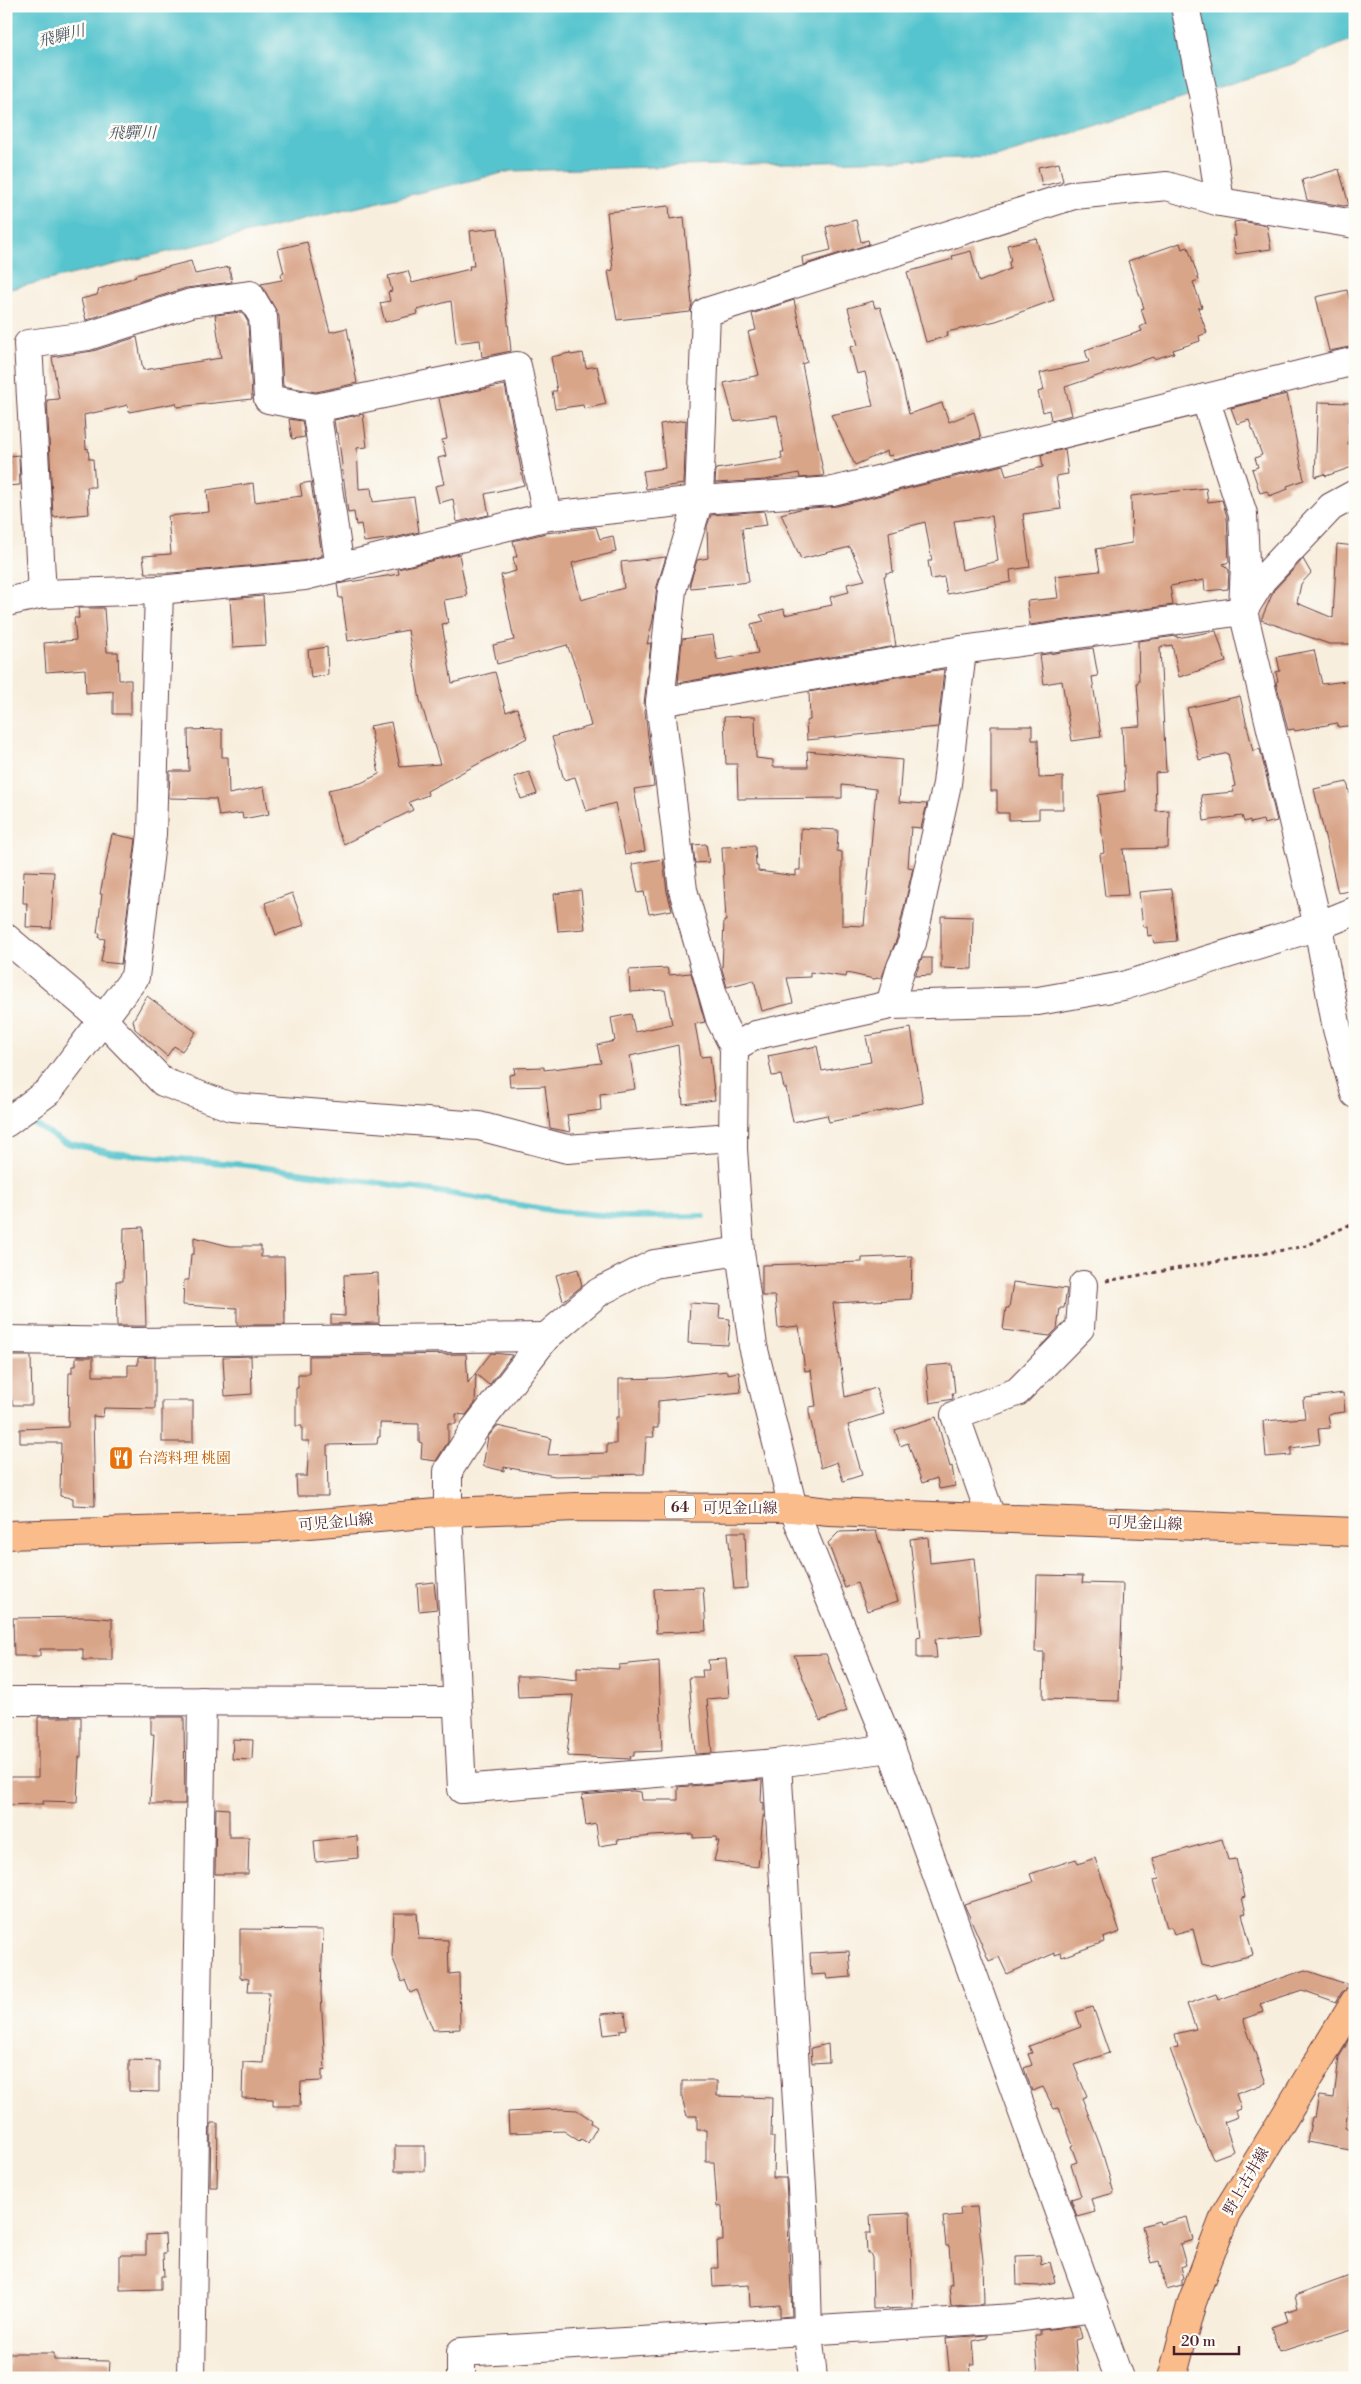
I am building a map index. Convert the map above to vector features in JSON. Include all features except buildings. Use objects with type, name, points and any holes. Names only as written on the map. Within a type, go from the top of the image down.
[{"type":"main road","name":"可児金山線","points":[[6,1535],[274,1527],[448,1512],[576,1507],[793,1508],[1355,1532]]},
{"type":"main road","name":"野上古井線","points":[[1172,2378],[1192,2302],[1226,2214],[1355,2001]]},
{"type":"street","points":[[1184,6],[1207,114],[1220,202]]},
{"type":"street","points":[[1119,2378],[891,1748],[793,1508],[752,1346],[740,1251],[732,1137],[734,1047],[720,1020],[683,890],[660,702],[672,590],[700,500],[706,312],[1074,195],[1167,186],[1220,202],[1355,224]]},
{"type":"street","points":[[42,594],[28,344],[88,336],[191,303],[250,295],[263,317],[268,399],[316,408],[517,366],[547,516]]},
{"type":"street","points":[[6,602],[42,594],[158,590],[305,576],[547,516],[700,500],[834,491],[1355,361]]},
{"type":"street","points":[[1205,398],[1243,514],[1245,563],[1243,611],[1318,926],[1337,1029],[1355,1094]]},
{"type":"street","points":[[316,408],[340,568]]},
{"type":"street","points":[[1243,611],[1262,580],[1331,507],[1355,494]]},
{"type":"street","points":[[6,1123],[49,1091],[135,977],[152,834],[158,590]]},
{"type":"street","points":[[660,702],[962,650],[1243,611]]},
{"type":"street","points":[[890,1006],[902,967],[912,943],[947,784],[962,650]]},
{"type":"street","points":[[734,1047],[756,1035],[890,1006],[1038,1002],[1123,986],[1318,926],[1355,911]]},
{"type":"street","points":[[6,938],[102,1019],[163,1082],[231,1107],[479,1126],[566,1149],[732,1137]]},
{"type":"street","points":[[740,1251],[654,1264],[600,1292],[546,1337],[474,1430],[448,1472],[448,1512],[462,1789],[777,1763],[891,1748]]},
{"type":"street","points":[[991,1517],[955,1414],[1018,1392],[1080,1328],[1083,1285]]},
{"type":"street","points":[[6,1340],[136,1342],[546,1337]]},
{"type":"street","points":[[6,1701],[457,1702]]},
{"type":"street","points":[[191,2378],[202,1701]]},
{"type":"street","points":[[777,1763],[812,2378]]},
{"type":"street","points":[[461,2378],[461,2352],[1014,2318],[1094,2308]]},
{"type":"path","points":[[1083,1285],[1306,1246],[1355,1222]]},
{"type":"water","name":"飛驒川","points":[[6,6],[1355,6],[1355,38],[1296,63],[996,157],[511,171],[6,290]]},
{"type":"waterway","points":[[24,1118],[63,1142],[112,1153],[246,1165],[415,1188],[556,1211],[624,1217],[703,1216]]},
{"type":"place","name":"台湾料理 桃園","points":[[121,1458]]},
{"type":"water label","name":"飛騨川","points":[[61,35]]}]
